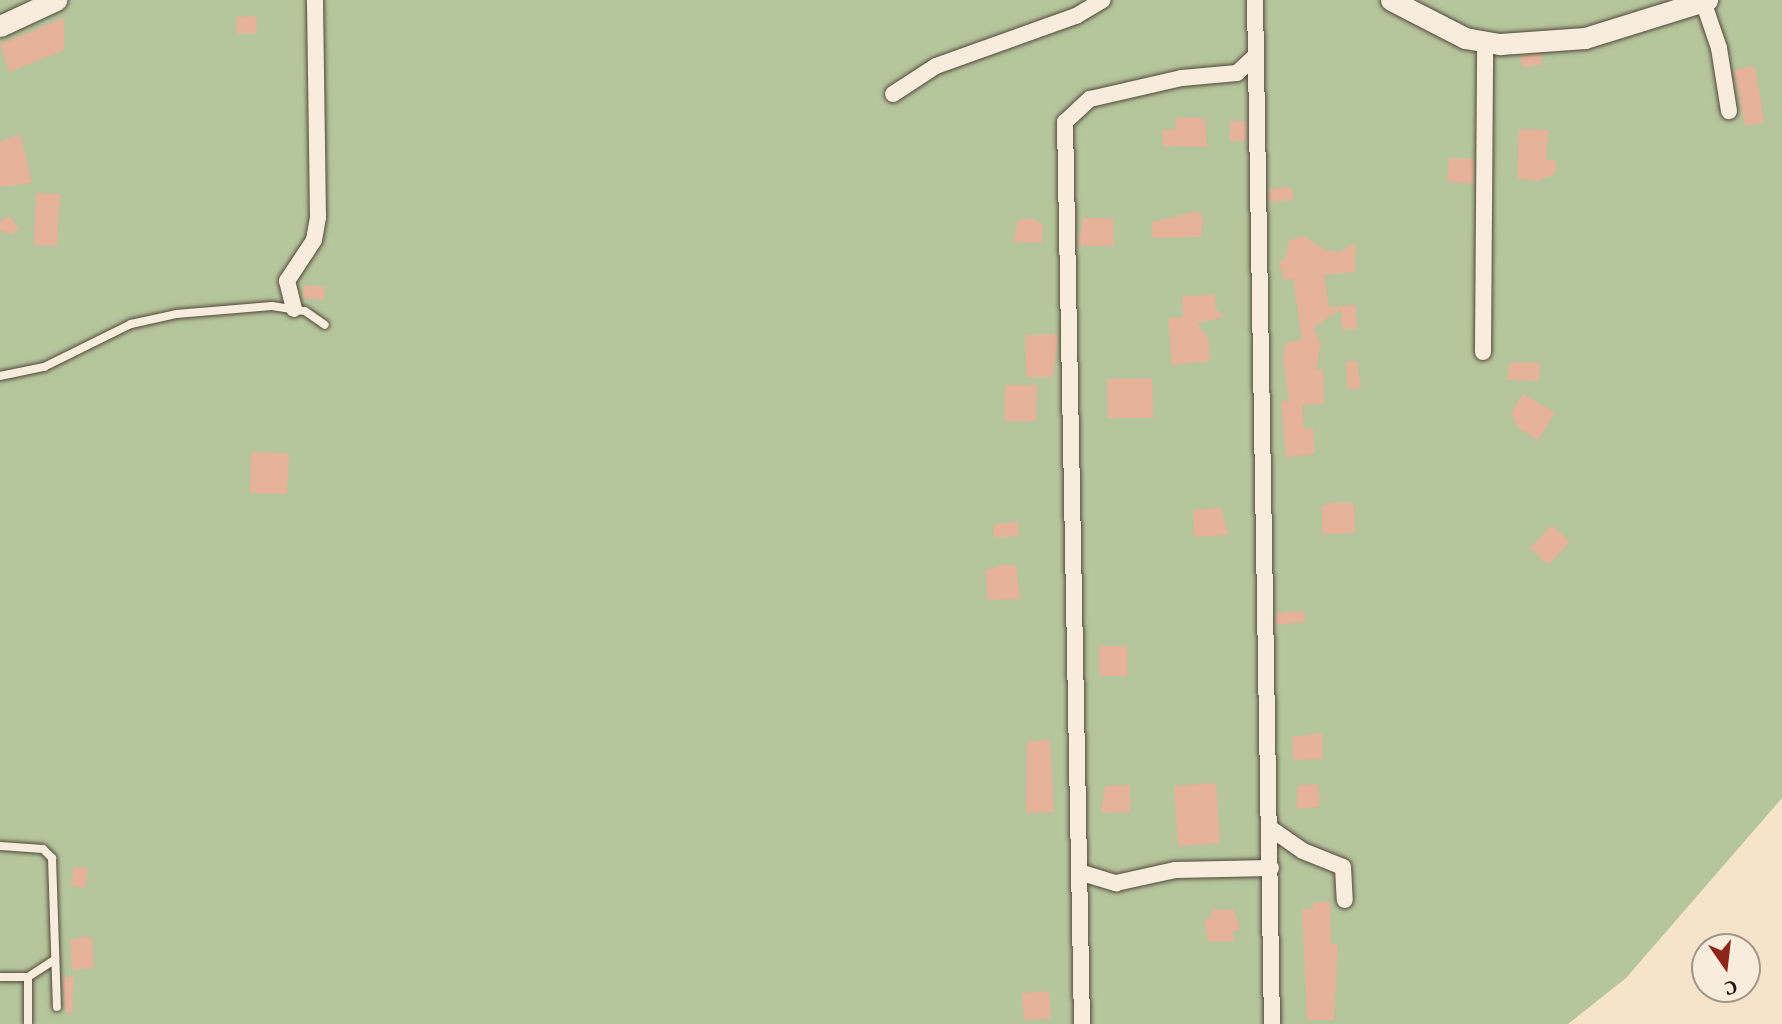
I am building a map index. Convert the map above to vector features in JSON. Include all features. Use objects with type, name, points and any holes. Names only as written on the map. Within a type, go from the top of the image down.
[{"type":"street","points":[[0,26],[56,0]]},
{"type":"street","points":[[294,310],[288,281],[314,240],[318,217],[315,0]]},
{"type":"street","points":[[893,94],[936,66],[1076,16],[1102,0]]},
{"type":"street","points":[[1255,0],[1272,1024]]},
{"type":"street","points":[[1391,0],[1485,43],[1585,38],[1705,1],[1719,47],[1729,111]]},
{"type":"street","points":[[1483,352],[1485,43]]},
{"type":"street","points":[[1082,1024],[1065,122],[1090,99],[1182,78],[1237,73],[1256,55]]},
{"type":"street","points":[[1270,828],[1303,852],[1343,867],[1345,900]]},
{"type":"street","points":[[1079,872],[1116,883],[1175,870],[1271,868]]},
{"type":"lane","points":[[0,376],[44,367],[149,318],[237,308],[294,310],[325,325]]},
{"type":"lane","points":[[0,846],[43,849],[52,858],[57,877],[54,960],[57,1007]]},
{"type":"lane","points":[[0,977],[28,977],[54,960]]},
{"type":"lane","points":[[28,977],[28,1024]]},
{"type":"green space","points":[[0,0],[1782,0],[1782,798],[1626,978],[1568,1024],[0,1024]]},
{"type":"building","points":[[256,16],[257,33],[237,34],[236,17]]},
{"type":"building","points":[[64,18],[64,50],[9,72],[0,44]]},
{"type":"building","points":[[1541,54],[1542,65],[1522,67],[1521,56]]},
{"type":"building","points":[[1751,66],[1756,70],[1764,122],[1745,126],[1734,70]]},
{"type":"building","points":[[1198,117],[1205,120],[1207,147],[1163,146],[1162,130],[1176,129],[1175,118]]},
{"type":"building","points":[[1230,121],[1246,121],[1246,141],[1230,141]]},
{"type":"building","points":[[1519,129],[1548,130],[1546,160],[1556,160],[1555,174],[1538,181],[1517,178]]},
{"type":"building","points":[[20,134],[32,183],[0,187],[0,142]]},
{"type":"building","points":[[1449,158],[1474,159],[1473,184],[1447,182]]},
{"type":"building","points":[[1292,187],[1293,200],[1269,202],[1269,189]]},
{"type":"building","points":[[36,193],[60,194],[57,246],[34,245]]},
{"type":"building","points":[[1197,211],[1203,217],[1201,237],[1152,238],[1152,222]]},
{"type":"building","points":[[10,216],[19,229],[12,235],[0,230],[0,221]]},
{"type":"building","points":[[1031,218],[1043,224],[1042,243],[1014,242],[1017,221]]},
{"type":"building","points":[[1083,218],[1113,218],[1114,246],[1078,246]]},
{"type":"building","points":[[1304,236],[1325,250],[1339,252],[1355,243],[1355,272],[1324,275],[1329,307],[1356,305],[1357,329],[1342,329],[1341,309],[1313,328],[1321,344],[1316,370],[1323,369],[1324,404],[1302,405],[1304,428],[1313,428],[1315,454],[1286,457],[1281,401],[1289,401],[1283,360],[1285,343],[1302,339],[1293,279],[1284,280],[1279,260],[1285,259],[1289,240]]},
{"type":"building","points":[[304,285],[325,287],[324,300],[303,298]]},
{"type":"building","points":[[1215,295],[1215,308],[1225,317],[1197,323],[1208,338],[1210,361],[1172,365],[1168,318],[1183,317],[1182,296]]},
{"type":"building","points":[[1058,334],[1053,377],[1026,377],[1025,335]]},
{"type":"building","points":[[1357,361],[1361,388],[1347,389],[1346,362]]},
{"type":"building","points":[[1510,362],[1540,363],[1539,381],[1507,380]]},
{"type":"building","points":[[1152,378],[1153,418],[1108,418],[1107,379]]},
{"type":"building","points":[[1005,385],[1037,385],[1036,421],[1005,421]]},
{"type":"building","points":[[1523,394],[1555,413],[1538,440],[1518,428],[1511,413]]},
{"type":"building","points":[[251,452],[289,453],[287,494],[250,493]]},
{"type":"building","points":[[1331,503],[1354,503],[1355,533],[1322,534],[1322,506]]},
{"type":"building","points":[[1221,508],[1228,535],[1194,537],[1193,510]]},
{"type":"building","points":[[1017,521],[1019,536],[994,538],[993,525]]},
{"type":"building","points":[[1552,525],[1570,542],[1548,565],[1530,548]]},
{"type":"building","points":[[1001,565],[1016,565],[1020,599],[987,600],[986,570]]},
{"type":"building","points":[[1304,611],[1305,622],[1276,625],[1276,613]]},
{"type":"building","points":[[1099,646],[1127,646],[1127,676],[1099,676]]},
{"type":"building","points":[[1322,733],[1323,759],[1293,760],[1292,737]]},
{"type":"building","points":[[1050,740],[1054,812],[1026,813],[1027,741]]},
{"type":"building","points":[[1216,783],[1220,843],[1178,846],[1174,786]]},
{"type":"building","points":[[1318,784],[1320,807],[1297,809],[1297,786]]},
{"type":"building","points":[[1130,785],[1130,812],[1101,813],[1105,786]]},
{"type":"building","points":[[74,867],[88,868],[85,888],[71,886]]},
{"type":"building","points":[[1313,902],[1330,902],[1331,944],[1338,944],[1334,1020],[1307,1020],[1302,909],[1313,909]]},
{"type":"building","points":[[1234,909],[1240,930],[1233,931],[1234,941],[1208,942],[1204,919],[1211,918],[1211,910]]},
{"type":"building","points":[[86,936],[92,939],[94,968],[72,970],[70,940]]},
{"type":"building","points":[[74,976],[72,1012],[65,1013],[63,978]]},
{"type":"building","points":[[1049,991],[1051,1019],[1024,1020],[1022,993]]}]
